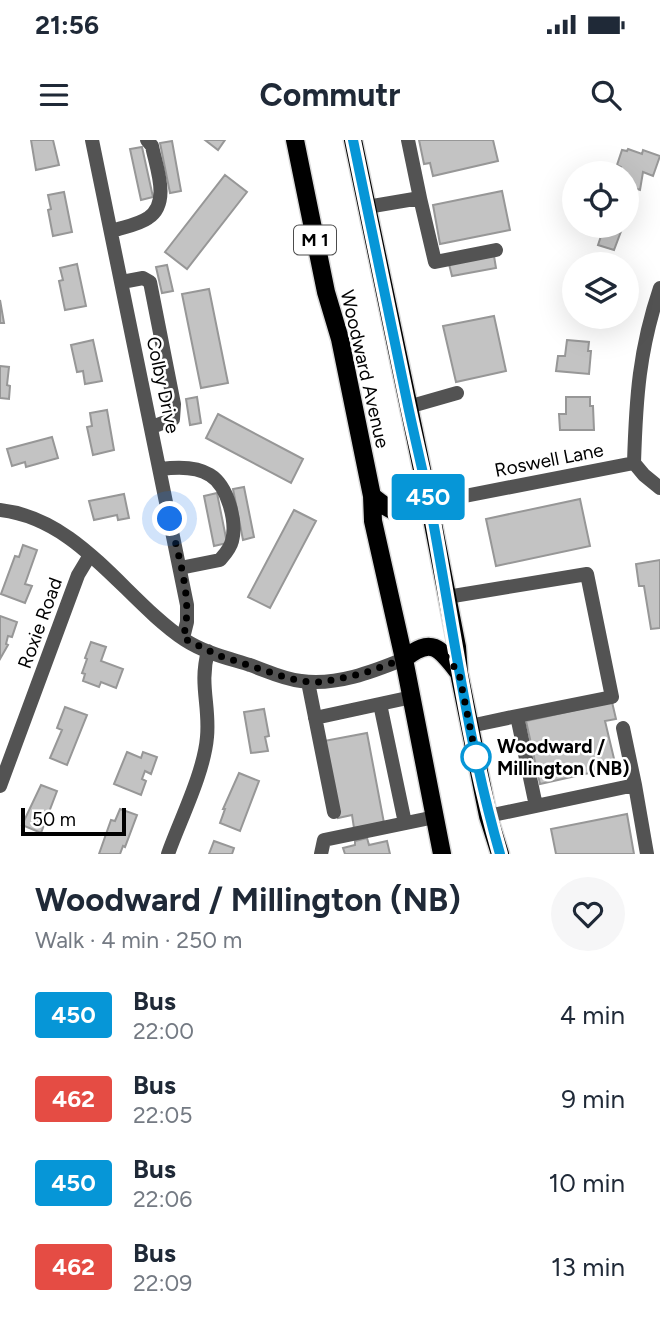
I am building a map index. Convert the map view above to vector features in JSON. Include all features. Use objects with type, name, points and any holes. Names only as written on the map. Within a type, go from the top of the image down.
[{"type":"main road","name":"Woodward Avenue","points":[[295,140],[326,292],[340,339],[372,496],[373,521],[404,659],[442,854]]},
{"type":"main road","name":"Woodward Avenue","points":[[354,140],[429,503],[488,816],[500,854]]},
{"type":"main road","points":[[372,496],[389,511],[399,514],[415,511],[429,503]]},
{"type":"main road","points":[[404,659],[417,649],[435,647],[459,673]]},
{"type":"street","name":"Colby Drive","points":[[92,140],[180,568],[188,615],[183,638]]},
{"type":"street","points":[[112,231],[149,218],[162,195],[152,146],[147,140]]},
{"type":"street","points":[[408,140],[435,262],[496,250]]},
{"type":"street","points":[[367,207],[420,198]]},
{"type":"street","points":[[122,282],[143,278],[150,282],[174,404],[173,419],[152,428]]},
{"type":"street","points":[[660,288],[638,375],[634,463],[660,488]]},
{"type":"street","points":[[408,407],[457,393]]},
{"type":"street","name":"Roswell Lane","points":[[429,503],[634,463]]},
{"type":"street","points":[[161,469],[195,469],[211,475],[228,501],[233,525],[232,542],[219,560],[180,568]]},
{"type":"street","points":[[0,510],[53,528],[90,555],[183,638],[208,652],[308,682],[341,679],[404,659]]},
{"type":"street","name":"Roxie Road","points":[[0,786],[78,575],[90,555]]},
{"type":"street","points":[[447,597],[587,574],[612,697],[470,726]]},
{"type":"street","points":[[168,854],[205,750],[207,718],[203,681],[208,652]]},
{"type":"street","points":[[308,682],[334,812]]},
{"type":"street","points":[[315,718],[412,698]]},
{"type":"street","points":[[380,704],[405,824]]},
{"type":"street","points":[[517,716],[536,806]]},
{"type":"street","points":[[623,728],[648,854]]},
{"type":"street","points":[[488,816],[635,785]]},
{"type":"street","points":[[321,854],[324,840],[435,817]]},
{"type":"building","points":[[31,140],[53,140],[59,165],[36,170]]},
{"type":"building","points":[[205,140],[225,140],[218,150]]},
{"type":"building","points":[[419,140],[493,140],[498,161],[433,176],[430,163],[424,164]]},
{"type":"building","points":[[172,141],[181,191],[170,193],[160,143]]},
{"type":"building","points":[[142,147],[153,197],[141,200],[130,149]]},
{"type":"building","points":[[628,149],[642,154],[643,150],[660,156],[653,176],[643,172],[640,190],[639,161],[618,161],[622,150]]},
{"type":"building","points":[[225,175],[247,192],[187,269],[165,252]]},
{"type":"building","points":[[502,191],[510,230],[440,244],[433,205]]},
{"type":"building","points":[[64,192],[72,232],[53,236],[48,195]]},
{"type":"building","points":[[600,238],[618,238],[614,250],[598,245]]},
{"type":"building","points":[[494,256],[496,268],[452,276],[449,264]]},
{"type":"building","points":[[77,264],[86,306],[65,310],[59,281],[63,280],[60,268]]},
{"type":"building","points":[[167,265],[173,291],[162,293],[156,267]]},
{"type":"building","points":[[209,289],[228,383],[201,388],[182,294]]},
{"type":"building","points":[[0,300],[4,323],[0,323]]},
{"type":"building","points":[[494,316],[506,371],[456,382],[443,326]]},
{"type":"building","points":[[93,340],[102,381],[85,384],[83,371],[77,372],[71,345]]},
{"type":"building","points":[[567,340],[589,342],[589,374],[556,371],[558,356],[565,356]]},
{"type":"building","points":[[0,366],[9,367],[9,399],[0,398]]},
{"type":"building","points":[[197,397],[201,423],[190,425],[186,399]]},
{"type":"building","points":[[566,397],[590,397],[594,430],[560,430],[559,414],[566,414]]},
{"type":"building","points":[[107,410],[114,450],[93,455],[87,427],[92,426],[90,413]]},
{"type":"building","points":[[218,414],[303,459],[291,483],[206,438]]},
{"type":"building","points":[[52,437],[58,458],[26,467],[25,462],[12,466],[7,449]]},
{"type":"building","points":[[244,487],[254,537],[243,540],[233,489]]},
{"type":"building","points":[[217,493],[227,543],[214,546],[204,496]]},
{"type":"building","points":[[124,494],[129,518],[118,520],[117,515],[94,520],[89,501]]},
{"type":"building","points":[[580,499],[590,546],[496,566],[486,519]]},
{"type":"building","points":[[294,510],[316,521],[270,608],[248,597]]},
{"type":"building","points":[[23,545],[37,550],[25,584],[32,586],[25,603],[1,594],[15,556],[19,557]]},
{"type":"building","points":[[660,560],[660,628],[651,629],[644,586],[639,586],[636,564]]},
{"type":"building","points":[[0,616],[17,622],[12,637],[8,636],[8,645],[0,659]]},
{"type":"building","points":[[91,642],[106,647],[101,661],[123,669],[116,688],[101,682],[99,687],[83,681],[85,658]]},
{"type":"building","points":[[612,702],[616,719],[605,721],[616,767],[540,784],[526,721]]},
{"type":"building","points":[[65,707],[87,715],[67,765],[50,758],[62,730],[57,728]]},
{"type":"building","points":[[264,709],[269,736],[265,737],[268,751],[251,753],[244,712]]},
{"type":"building","points":[[367,733],[384,823],[354,828],[352,815],[338,818],[324,741]]},
{"type":"building","points":[[127,752],[141,758],[143,752],[157,757],[151,774],[145,771],[142,779],[146,781],[141,795],[114,784]]},
{"type":"building","points":[[239,773],[259,781],[240,831],[220,823],[223,809]]},
{"type":"building","points":[[41,785],[57,791],[41,833],[22,825]]},
{"type":"building","points":[[120,809],[137,815],[125,847],[123,846],[120,854],[99,854],[111,820],[115,821]]},
{"type":"building","points":[[627,814],[634,854],[556,854],[551,829]]},
{"type":"building","points":[[367,838],[369,845],[387,841],[390,854],[345,854],[343,848]]},
{"type":"building","points":[[214,841],[234,848],[232,854],[209,854]]},
{"type":"bus line","name":"450","points":[[353,140],[429,503],[488,816],[500,854]]},
{"type":"place","name":"Woodward / Millington (NB)","points":[[476,757]]},
{"type":"route","points":[[170,519],[187,606],[183,638],[220,656],[308,682],[361,674],[404,659],[425,646],[435,647],[459,673],[476,757]]}]
